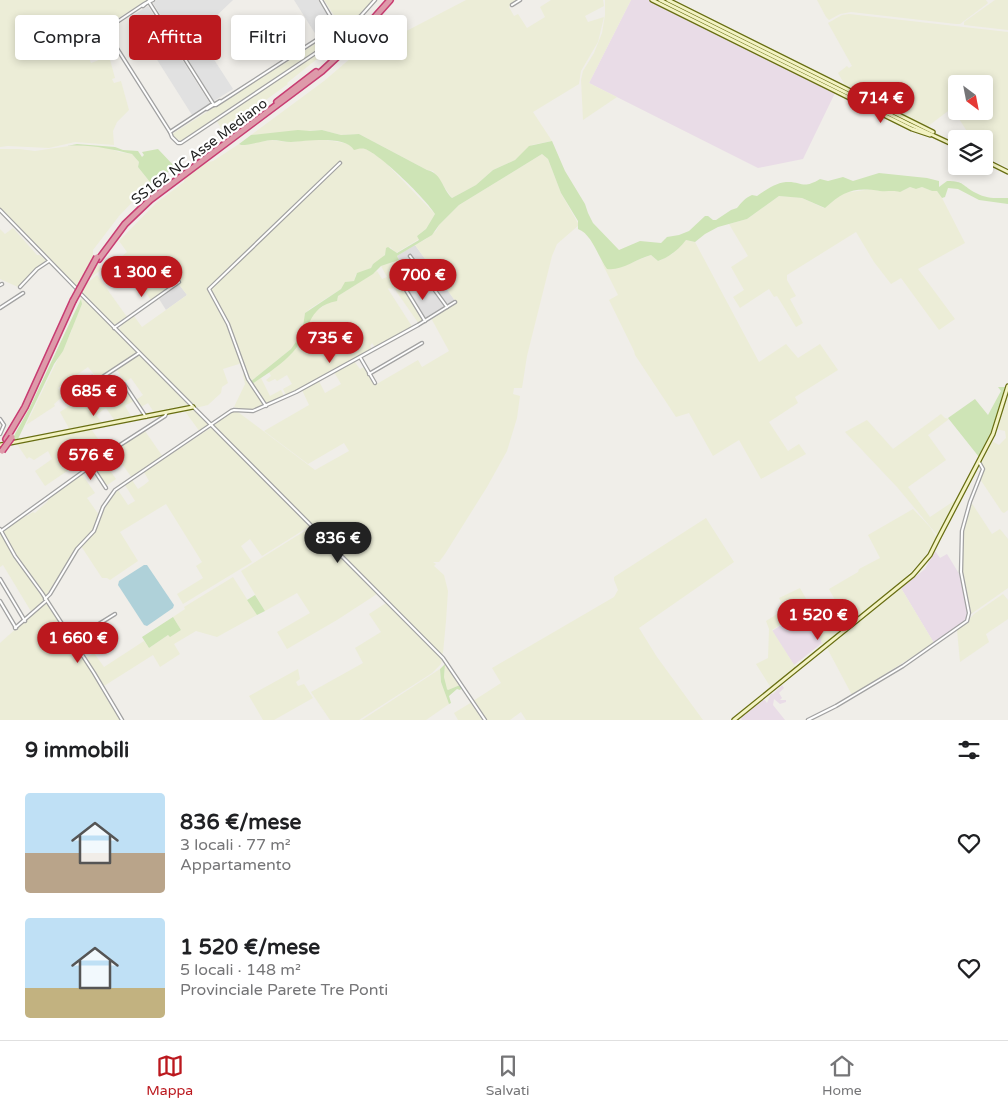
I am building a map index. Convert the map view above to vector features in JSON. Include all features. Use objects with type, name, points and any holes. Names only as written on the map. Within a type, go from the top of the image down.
[{"type":"highway","name":"SS162 NC Asse Mediano","points":[[374,15],[386,0]]},
{"type":"highway","name":"SS162 NC Asse Mediano","points":[[375,15],[390,0]]},
{"type":"highway","name":"SS162 NC Asse Mediano","points":[[1,450],[30,403],[75,302],[98,258],[123,225],[180,174],[330,60]]},
{"type":"main road","points":[[652,0],[912,129],[938,137]]},
{"type":"main road","points":[[660,0],[948,142]]},
{"type":"main road","points":[[668,0],[927,129],[948,141]]},
{"type":"main road","points":[[993,164],[1008,172]]},
{"type":"main road","points":[[734,720],[913,575],[930,555],[993,434],[1008,386]]},
{"type":"main road","points":[[1,450],[192,407]]},
{"type":"street","points":[[321,0],[329,15]]},
{"type":"street","points":[[362,15],[375,0]]},
{"type":"street","points":[[512,5],[520,0]]},
{"type":"street","points":[[214,105],[153,8],[151,1],[108,28],[106,31],[172,137],[178,143],[181,143],[315,53]]},
{"type":"street","points":[[170,132],[315,41]]},
{"type":"street","points":[[266,406],[248,379],[228,324],[209,289],[340,163]]},
{"type":"street","points":[[0,210],[192,407],[443,658],[485,720]]},
{"type":"street","points":[[410,256],[447,307]]},
{"type":"street","points":[[20,287],[37,269],[49,261]]},
{"type":"street","points":[[114,328],[179,282]]},
{"type":"street","points":[[406,290],[426,321]]},
{"type":"street","points":[[0,308],[23,293]]},
{"type":"street","points":[[0,601],[16,628],[46,600],[77,549],[94,531],[104,508],[115,490],[234,410],[248,412],[296,392],[426,321],[455,302]]},
{"type":"street","points":[[370,374],[422,344]]},
{"type":"street","points":[[64,398],[92,377],[98,380],[139,353]]},
{"type":"street","points":[[360,357],[375,383]]},
{"type":"street","points":[[124,384],[146,417]]},
{"type":"street","points":[[122,720],[35,582],[14,556],[0,530],[165,416],[167,412]]},
{"type":"street","points":[[0,419],[4,426],[0,434]]},
{"type":"street","points":[[808,720],[836,706],[902,666],[967,621],[969,613],[961,572],[962,531],[970,502],[983,469],[979,462]]},
{"type":"street","points":[[91,466],[106,488]]},
{"type":"street","points":[[0,579],[25,621]]},
{"type":"street","points":[[73,640],[115,614]]},
{"type":"shaded area","points":[[157,0],[233,0],[217,15],[160,15],[153,3]]},
{"type":"shaded area","points":[[294,0],[318,0],[327,15],[315,15],[315,33]]},
{"type":"shaded area","points":[[631,0],[650,0],[835,93],[803,159],[758,168],[589,83]]},
{"type":"shaded area","points":[[148,6],[154,15],[133,15]]},
{"type":"shaded area","points":[[157,60],[182,60],[209,102],[209,104],[192,115]]},
{"type":"shaded area","points":[[188,60],[214,60],[233,89],[214,101]]},
{"type":"shaded area","points":[[415,245],[456,302],[425,322],[400,279],[405,272],[397,256]]},
{"type":"shaded area","points":[[179,284],[187,295],[166,310],[159,299]]},
{"type":"shaded area","points":[[935,551],[940,558],[947,554],[961,577],[968,618],[934,643],[901,588],[925,569]]},
{"type":"shaded area","points":[[809,607],[822,643],[794,665],[772,631]]},
{"type":"shaded area","points":[[782,685],[784,688],[779,693],[782,698],[780,700],[786,700],[786,702],[780,704],[774,699],[773,705],[785,720],[742,720],[740,717],[764,699],[767,703],[771,693],[773,694]]},
{"type":"green space","points":[[0,0],[147,0],[119,18],[119,15],[15,15],[15,60],[90,60],[91,63],[99,60],[110,60],[115,78],[112,79],[114,83],[121,81],[129,110],[117,122],[113,131],[114,145],[75,142],[49,148],[0,147]]},
{"type":"green space","points":[[324,0],[374,0],[359,15],[334,15]]},
{"type":"green space","points":[[466,0],[515,0],[516,2],[509,7],[514,16],[518,14],[527,28],[545,17],[540,7],[551,0],[603,0],[604,6],[585,16],[588,22],[604,17],[598,42],[581,71],[579,84],[533,112],[552,141],[532,145],[515,160],[493,170],[476,185],[452,198],[433,171],[427,170],[359,134],[341,135],[322,130],[251,135],[324,81],[348,60],[407,60],[407,31]]},
{"type":"green space","points":[[605,0],[631,0],[589,83],[617,97],[583,120],[581,80],[583,71],[594,53],[602,33]]},
{"type":"green space","points":[[817,0],[986,0],[988,3],[960,24],[956,24],[851,12],[840,14],[829,20]]},
{"type":"green space","points":[[995,0],[1008,0],[1008,30],[964,25],[964,22]]},
{"type":"green space","points":[[849,14],[1008,32],[1008,168],[993,160],[993,130],[966,130],[960,120],[993,120],[993,75],[948,75],[948,111],[927,127],[845,85],[838,73],[847,66],[849,68],[852,66],[828,23],[842,15]]},
{"type":"green space","points":[[315,44],[315,51],[305,58],[305,50]]},
{"type":"green space","points":[[315,54],[316,60],[288,84],[223,131],[216,120]]},
{"type":"green space","points":[[289,60],[302,60],[181,141],[172,134]]},
{"type":"green space","points":[[298,130],[322,130],[341,135],[359,134],[436,174],[452,198],[476,185],[493,170],[515,160],[529,146],[552,141],[565,171],[585,204],[593,223],[619,250],[640,241],[661,243],[667,237],[689,231],[705,216],[716,220],[737,208],[750,196],[757,196],[774,185],[786,182],[806,185],[820,179],[828,181],[843,177],[853,181],[879,173],[927,178],[939,181],[939,187],[947,181],[957,182],[984,196],[1008,198],[1008,204],[979,200],[958,189],[948,188],[945,197],[942,198],[937,191],[922,187],[916,189],[910,187],[900,192],[856,190],[844,194],[825,208],[802,198],[779,196],[747,219],[718,227],[695,242],[686,240],[674,252],[658,261],[651,255],[624,267],[607,269],[591,241],[578,229],[578,221],[561,193],[548,159],[542,154],[459,205],[432,235],[397,256],[399,260],[381,266],[373,274],[338,296],[337,301],[319,309],[293,352],[279,365],[252,384],[250,382],[291,349],[302,333],[305,313],[341,289],[345,282],[354,281],[357,273],[371,268],[373,264],[385,255],[386,248],[388,247],[397,253],[419,240],[417,236],[426,229],[435,214],[403,178],[381,159],[365,149],[354,150],[343,142],[325,140],[291,142],[272,140],[245,145],[239,144],[251,135]]},
{"type":"green space","points":[[320,139],[366,149],[382,159],[435,214],[426,229],[417,236],[419,239],[396,253],[390,247],[381,260],[373,264],[371,268],[356,274],[354,281],[346,282],[341,289],[305,313],[302,333],[291,349],[250,382],[228,324],[210,289],[209,292],[225,321],[242,363],[223,369],[228,383],[222,387],[221,393],[208,405],[195,408],[119,332],[123,323],[134,316],[142,327],[187,295],[177,282],[151,300],[121,257],[127,252],[119,241],[156,203],[184,182],[185,176],[202,164],[213,161],[239,144],[271,140],[288,142]]},
{"type":"green space","points":[[77,144],[138,151],[142,157],[144,155],[142,152],[158,149],[175,167],[150,186],[150,182],[138,167],[139,162],[132,154],[92,146],[67,146]]},
{"type":"green space","points":[[76,145],[106,147],[132,154],[139,162],[138,167],[151,183],[119,216],[93,250],[93,258],[102,269],[77,288],[0,210],[0,149],[35,151]]},
{"type":"green space","points":[[542,154],[548,159],[561,193],[579,225],[557,244],[552,256],[527,356],[522,388],[514,388],[513,394],[520,396],[517,418],[507,451],[445,554],[439,562],[433,562],[436,564],[434,566],[444,575],[448,591],[443,653],[441,655],[213,426],[233,411],[238,412],[315,470],[349,451],[344,443],[308,464],[264,431],[309,405],[302,390],[319,381],[325,393],[341,384],[334,372],[354,361],[360,369],[364,367],[375,385],[418,360],[422,367],[449,351],[431,318],[456,302],[415,245],[436,231],[439,225],[459,205]]},
{"type":"green space","points":[[910,187],[916,189],[922,187],[937,191],[940,194],[965,243],[918,269],[955,319],[939,330],[901,278],[891,284],[874,262],[856,232],[787,275],[787,280],[796,296],[790,299],[803,323],[796,327],[777,296],[774,297],[769,289],[740,308],[733,297],[744,290],[731,267],[748,256],[729,224],[747,219],[779,196],[802,198],[824,208],[843,193],[872,189],[902,191]]},
{"type":"green space","points":[[13,228],[37,255],[46,260],[18,287],[0,279],[0,229],[5,234]]},
{"type":"green space","points":[[686,240],[695,242],[759,362],[786,344],[798,358],[820,344],[838,370],[795,397],[798,403],[769,422],[788,451],[799,444],[806,454],[761,479],[739,440],[713,456],[689,413],[676,417],[635,355],[609,300],[618,295],[601,261],[607,269],[618,268],[651,255],[658,261],[672,254]]},
{"type":"green space","points":[[399,260],[407,271],[405,273],[407,275],[400,280],[424,321],[419,324],[394,288],[389,288],[413,328],[376,348],[372,343],[370,346],[372,350],[288,395],[286,395],[283,389],[292,384],[287,375],[277,381],[275,379],[269,382],[266,380],[271,376],[269,372],[291,354],[305,336],[311,316],[315,312],[329,302],[337,300],[338,296],[377,271],[382,279],[387,277],[381,266]]},
{"type":"green space","points":[[97,275],[127,317],[114,325],[79,290]]},
{"type":"green space","points":[[82,296],[138,353],[98,379],[88,367],[58,388],[62,394],[61,398],[54,404],[55,406],[26,425],[72,330],[82,304]]},
{"type":"green space","points":[[81,299],[82,304],[63,351],[54,364],[17,441],[11,441],[29,409]]},
{"type":"green space","points":[[139,354],[189,406],[155,414],[148,403],[141,407],[136,400],[143,395],[131,378],[125,382],[116,369]]},
{"type":"green space","points":[[110,373],[118,386],[122,384],[134,401],[125,406],[132,418],[115,421],[106,408],[96,415],[103,424],[70,430],[60,412],[79,399],[74,392],[93,378],[98,381]]},
{"type":"green space","points":[[243,374],[246,374],[263,405],[248,411],[234,407],[245,384]]},
{"type":"green space","points":[[261,378],[270,396],[281,390],[284,396],[265,404],[252,384]]},
{"type":"green space","points":[[998,387],[1005,387],[994,425],[979,457],[948,418],[975,399],[988,415],[1001,391]]},
{"type":"green space","points":[[1008,389],[1008,510],[1004,513],[980,479],[984,468],[981,462],[992,441],[999,445],[1006,438],[1005,431],[996,429]]},
{"type":"green space","points":[[184,410],[195,410],[209,425],[200,432]]},
{"type":"green space","points":[[941,414],[949,419],[928,435],[946,460],[908,487],[930,517],[957,499],[938,536],[897,487],[845,432],[867,420],[893,449]]},
{"type":"green space","points":[[212,427],[310,526],[262,556],[250,539],[241,546],[252,562],[183,604],[177,594],[203,578],[196,566],[202,562],[166,504],[120,532],[138,561],[110,580],[102,578],[81,546],[95,532],[107,503],[114,493],[118,490],[128,505],[135,501],[125,485],[132,480],[138,489],[144,485],[149,481],[144,472]]},
{"type":"green space","points":[[91,429],[108,453],[81,471],[76,465],[45,486],[35,471],[52,459],[48,451],[34,460],[29,457],[27,459],[17,444]]},
{"type":"green space","points":[[145,431],[163,457],[132,478],[113,451]]},
{"type":"green space","points":[[102,459],[116,479],[106,486],[93,467]]},
{"type":"green space","points":[[81,473],[95,493],[87,498],[99,515],[92,533],[77,547],[46,596],[18,561],[2,531],[26,513],[27,516],[33,512],[35,513],[47,502],[51,495]]},
{"type":"green space","points":[[971,502],[992,534],[1000,529],[1008,539],[1008,588],[970,614],[962,573],[963,531]]},
{"type":"green space","points":[[913,509],[930,527],[937,538],[923,559],[900,583],[825,645],[822,643],[808,607],[772,630],[796,668],[771,688],[756,664],[768,658],[769,629],[766,621],[785,609],[779,598],[800,588],[813,611],[835,600],[829,589],[858,572],[859,569],[880,558],[868,535]]},
{"type":"green space","points":[[706,518],[734,562],[639,628],[657,657],[703,720],[526,720],[521,712],[510,720],[486,720],[473,701],[501,683],[492,668],[614,597],[618,590],[614,577]]},
{"type":"green space","points":[[311,527],[377,594],[287,649],[277,632],[310,613],[297,593],[265,611],[241,571]]},
{"type":"green space","points":[[0,531],[14,558],[45,599],[32,613],[3,565],[0,567]]},
{"type":"green space","points":[[233,577],[257,615],[217,637],[196,631],[174,644],[180,654],[160,667],[153,655],[104,686],[86,658],[94,653],[104,667],[144,641],[149,648],[168,635],[181,630],[173,617],[185,609],[184,607]]},
{"type":"green space","points":[[901,588],[934,643],[852,695],[827,648]]},
{"type":"green space","points":[[1003,594],[1008,600],[1008,619],[986,634],[989,642],[960,662],[957,630],[974,614]]},
{"type":"green space","points":[[255,595],[265,611],[257,615],[247,600]]},
{"type":"green space","points":[[46,602],[93,672],[121,720],[0,720],[0,643]]},
{"type":"green space","points":[[386,603],[442,659],[441,664],[432,673],[359,720],[330,720],[311,692],[363,663],[355,648],[381,632],[369,614]]},
{"type":"green space","points":[[173,617],[181,630],[170,637],[168,635],[149,648],[142,637]]},
{"type":"green space","points":[[445,664],[460,685],[448,690],[445,686]]},
{"type":"green space","points":[[445,664],[444,677],[447,689],[460,685],[462,688],[460,690],[457,689],[449,696],[451,703],[449,704],[441,682],[440,669]]},
{"type":"green space","points":[[298,669],[300,679],[296,682],[298,686],[304,684],[313,698],[274,720],[263,720],[249,696]]},
{"type":"green space","points":[[440,669],[441,682],[449,704],[426,720],[362,720]]},
{"type":"green space","points":[[472,702],[484,720],[458,720],[454,713]]},
{"type":"water","points":[[147,565],[174,605],[173,608],[147,626],[144,625],[118,585],[119,581]]}]
